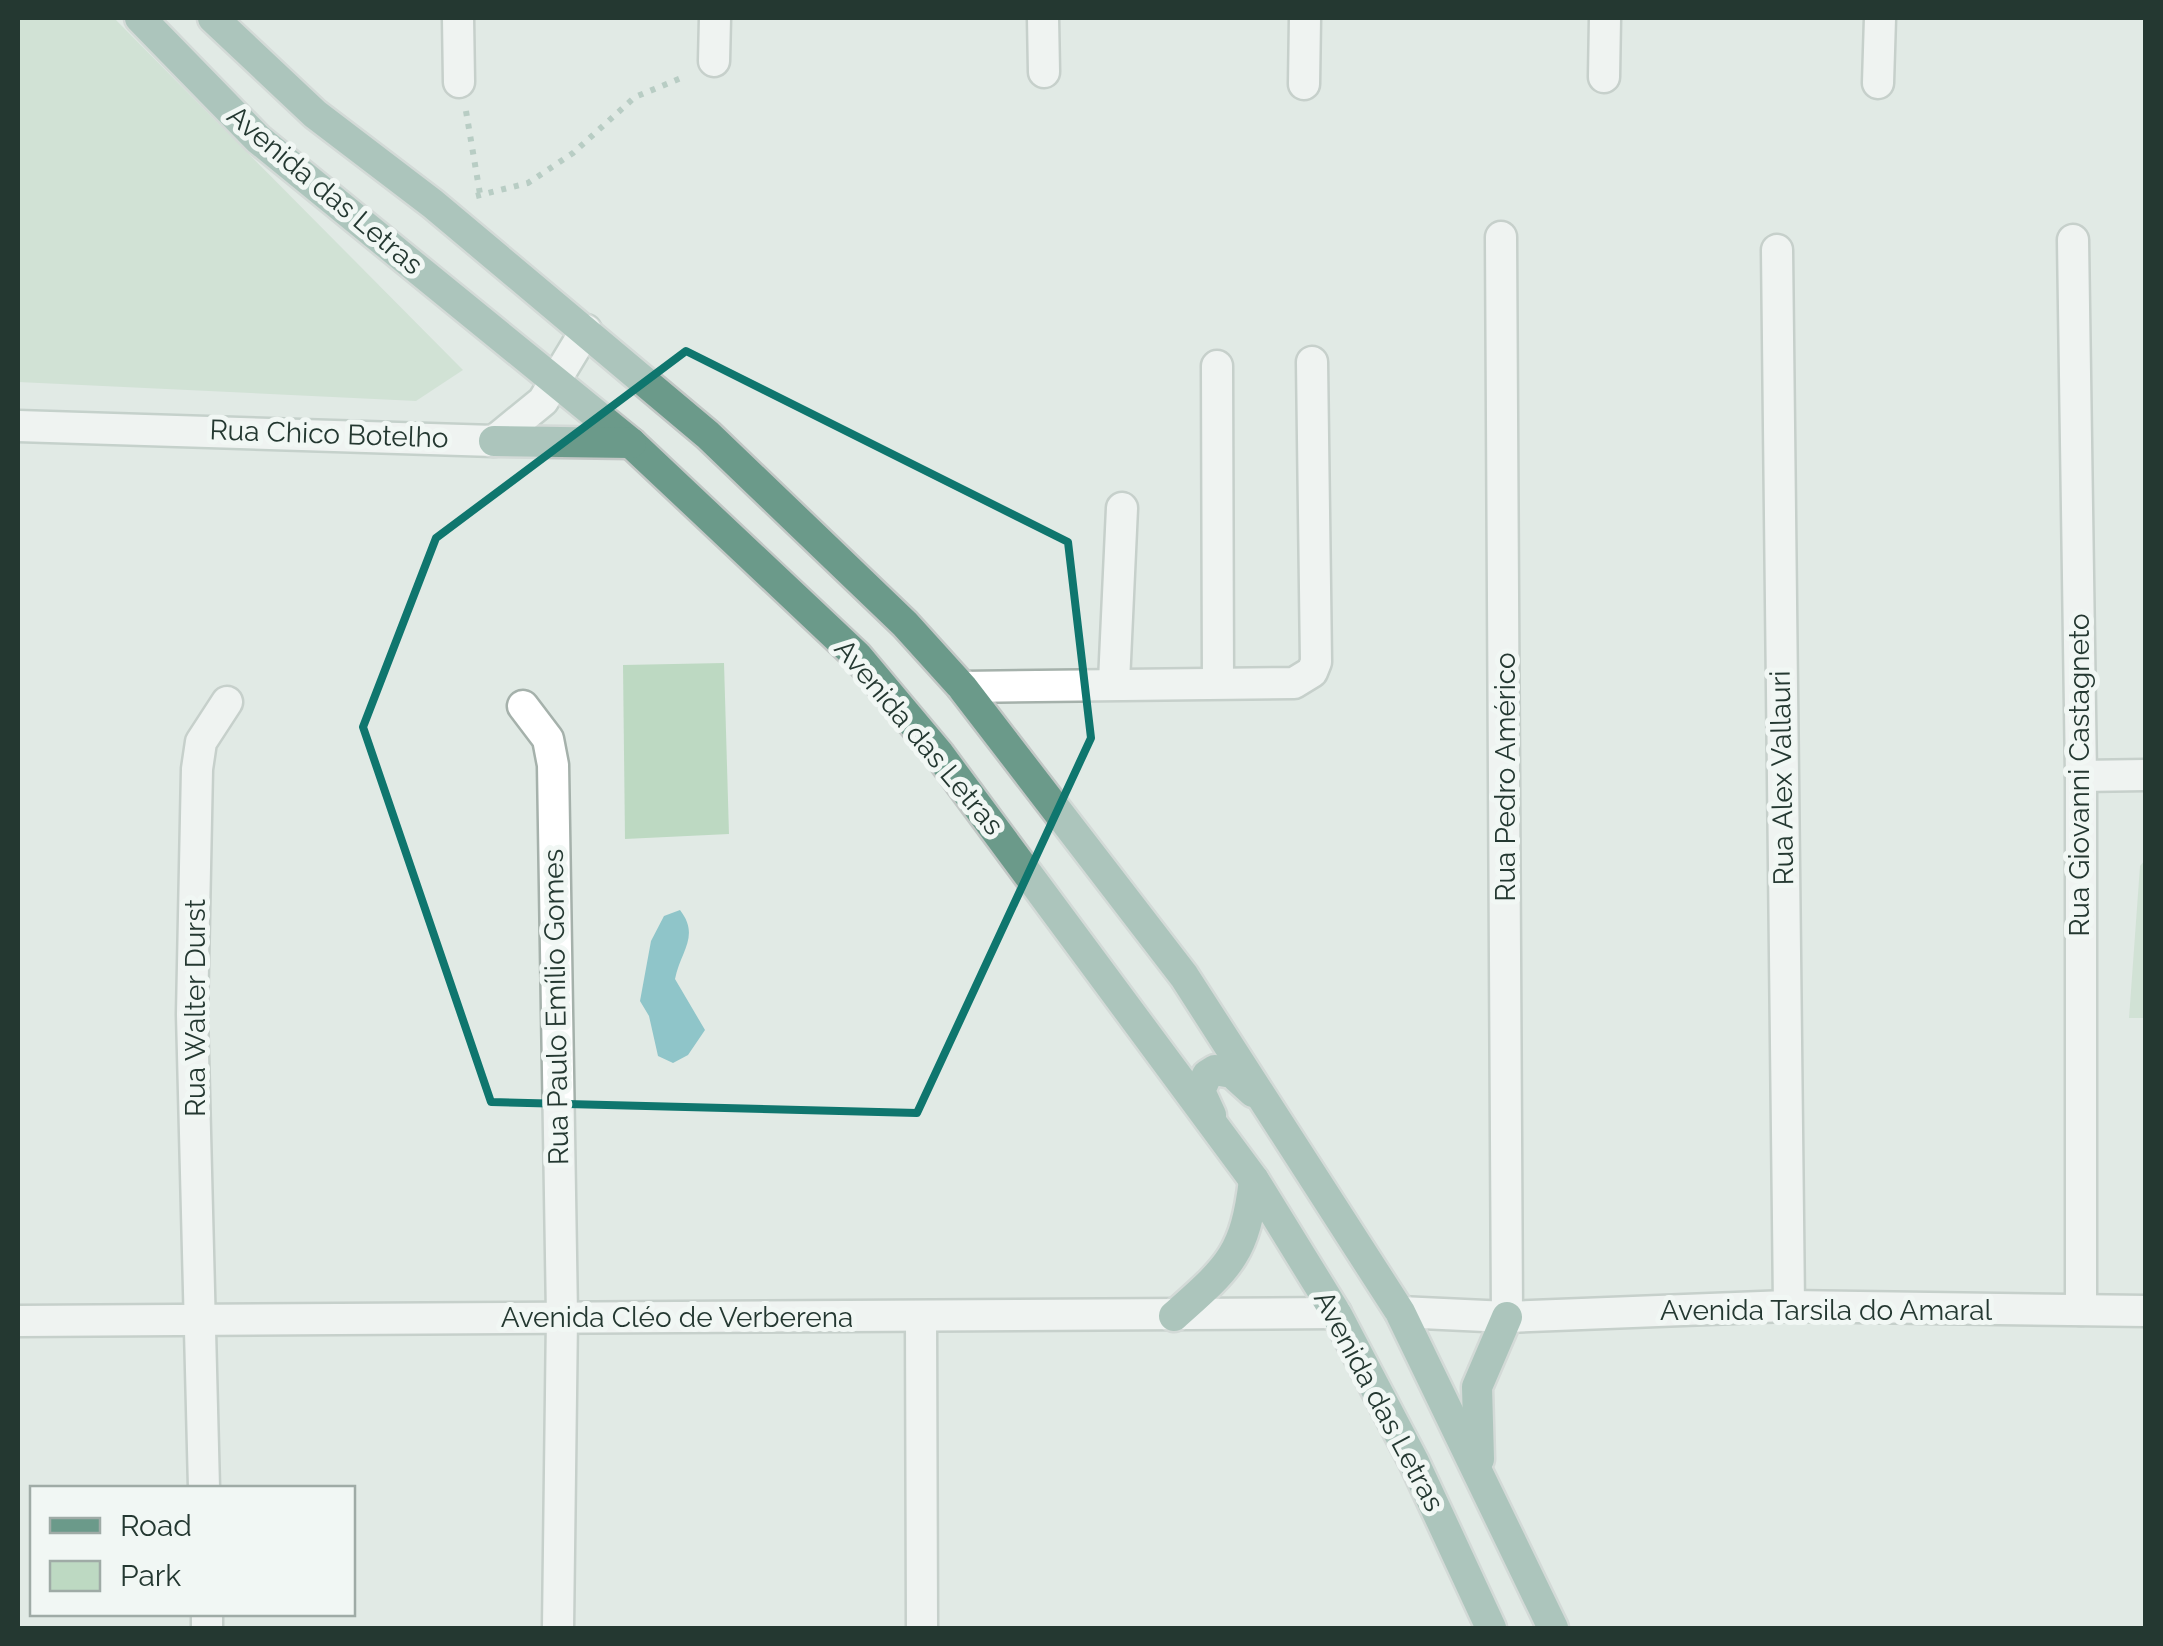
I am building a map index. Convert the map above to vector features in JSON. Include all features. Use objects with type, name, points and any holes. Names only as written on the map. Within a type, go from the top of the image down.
[{"type":"main road","name":"Avenida das Letras","points":[[140,18],[258,139],[631,444],[868,670],[1007,842],[1254,1180],[1336,1313],[1414,1462],[1490,1628]]},
{"type":"main road","name":"Avenida das Letras","points":[[213,18],[315,114],[433,204],[722,449],[906,624],[962,688],[1184,976],[1400,1312],[1553,1628]]},
{"type":"main road","points":[[494,441],[631,444]]},
{"type":"main road","points":[[1220,1132],[1200,1091],[1206,1075],[1215,1070],[1232,1073],[1270,1107]]},
{"type":"main road","points":[[1174,1316],[1220,1275],[1241,1246],[1249,1226],[1254,1180]]},
{"type":"main road","points":[[1480,1472],[1477,1387],[1507,1317]]},
{"type":"street","points":[[458,18],[459,82]]},
{"type":"street","points":[[714,61],[715,18]]},
{"type":"street","points":[[1043,18],[1044,72]]},
{"type":"street","points":[[1304,84],[1305,18]]},
{"type":"street","points":[[1604,18],[1604,77]]},
{"type":"street","points":[[1878,83],[1880,18]]},
{"type":"street","name":"Rua Pedro Américo","points":[[1501,237],[1507,1317]]},
{"type":"street","name":"Rua Giovanni Castagneto","points":[[2073,240],[2081,776],[2081,1310]]},
{"type":"street","name":"Rua Alex Vallauri","points":[[1776,250],[1789,1306]]},
{"type":"street","points":[[494,441],[533,412],[556,383],[586,330]]},
{"type":"street","points":[[962,688],[1114,682],[1294,684],[1312,672],[1316,662],[1312,362]]},
{"type":"street","points":[[1217,366],[1218,683]]},
{"type":"street","name":"Rua Chico Botelho","points":[[18,426],[494,441]]},
{"type":"street","points":[[1114,682],[1122,508]]},
{"type":"street","name":"Rua Walter Durst","points":[[204,1486],[192,1014],[196,769],[201,742],[227,702]]},
{"type":"street","name":"Rua Paulo Emílio Gomes","points":[[524,706],[548,739],[552,765],[562,1316],[558,1628]]},
{"type":"street","points":[[2081,776],[2146,775]]},
{"type":"street","name":"Avenida Tarsila do Amaral","points":[[1400,1312],[1507,1317],[1789,1306],[2146,1311]]},
{"type":"street","name":"Avenida Cléo de Verberena","points":[[18,1321],[1336,1313]]},
{"type":"street","points":[[921,1317],[922,1628]]},
{"type":"path","points":[[433,204],[465,202],[480,194],[528,182],[573,153],[634,97],[714,61]]},
{"type":"path","points":[[459,82],[480,194]]},
{"type":"highlighted area","points":[[686,351],[1068,542],[1091,738],[917,1113],[491,1102],[363,727],[436,538]]},
{"type":"green space","points":[[18,18],[114,18],[463,370],[416,401],[18,382]]},
{"type":"green space","points":[[724,663],[729,834],[625,839],[623,665]]},
{"type":"green space","points":[[2145,860],[2145,1018],[2129,1018],[2140,866]]},
{"type":"water","points":[[680,910],[689,936],[675,979],[705,1030],[688,1055],[673,1063],[658,1056],[649,1016],[640,1001],[651,941],[664,916]]}]
